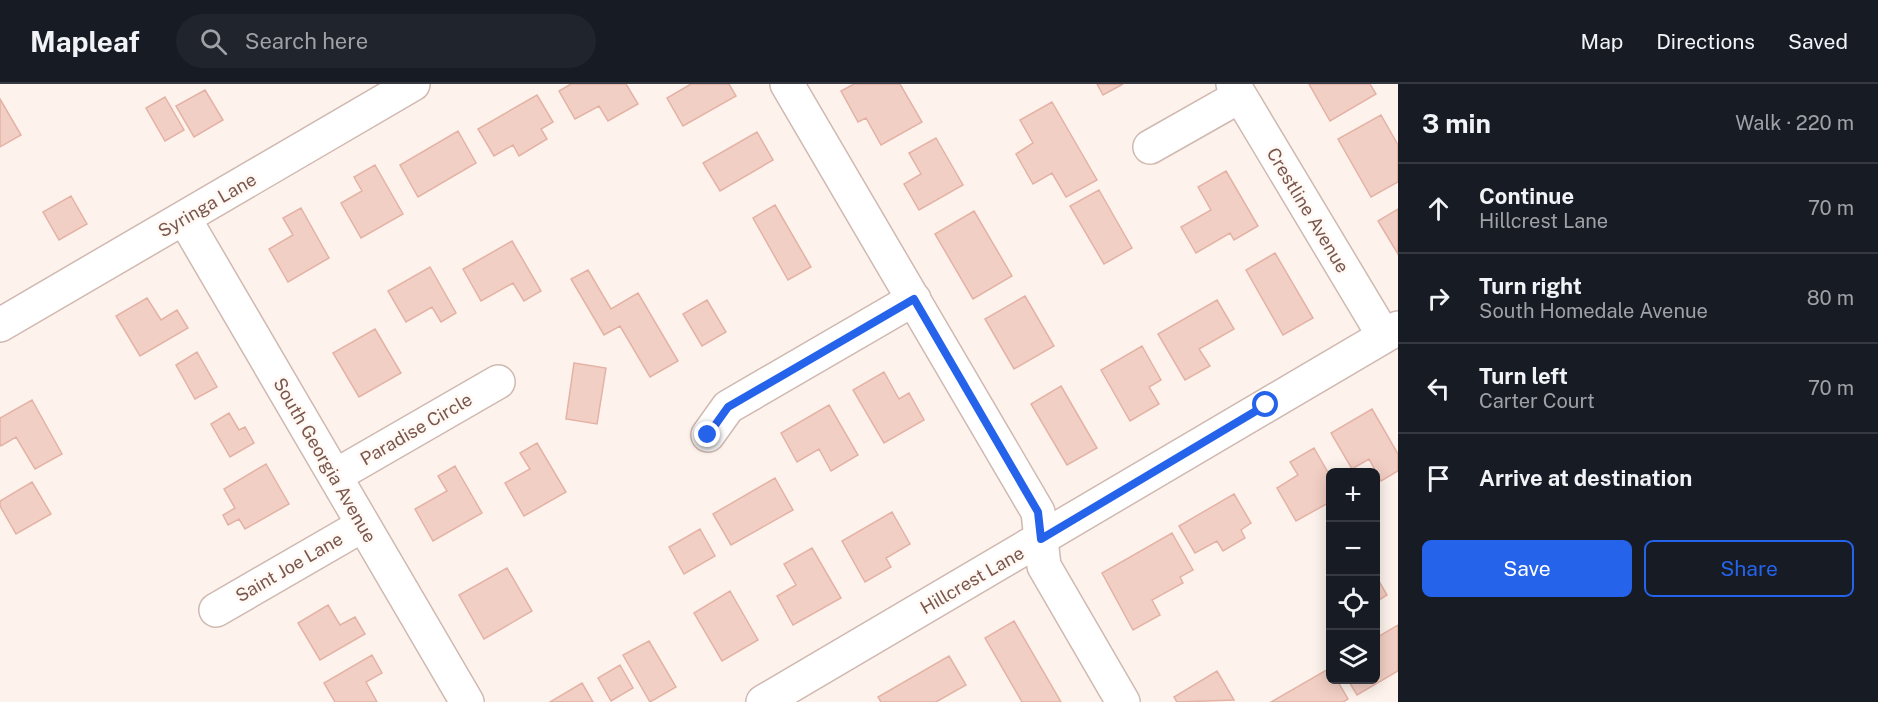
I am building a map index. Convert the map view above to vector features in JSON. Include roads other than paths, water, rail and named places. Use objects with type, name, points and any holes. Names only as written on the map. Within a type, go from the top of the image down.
[{"type":"street","name":"Syringa Lane","points":[[0,326],[413,84]]},
{"type":"street","points":[[787,84],[1038,512],[1044,566],[1123,702]]},
{"type":"street","points":[[1150,147],[1237,90]]},
{"type":"street","name":"Crestline Avenue","points":[[1237,90],[1391,332]]},
{"type":"street","name":"South Georgia Avenue","points":[[184,218],[467,702]]},
{"type":"street","points":[[708,435],[728,407],[914,299]]},
{"type":"street","name":"Hillcrest Lane","points":[[763,702],[1391,332]]},
{"type":"street","name":"Paradise Circle","points":[[335,476],[498,382]]},
{"type":"street","name":"Saint Joe Lane","points":[[216,610],[363,525]]}]
